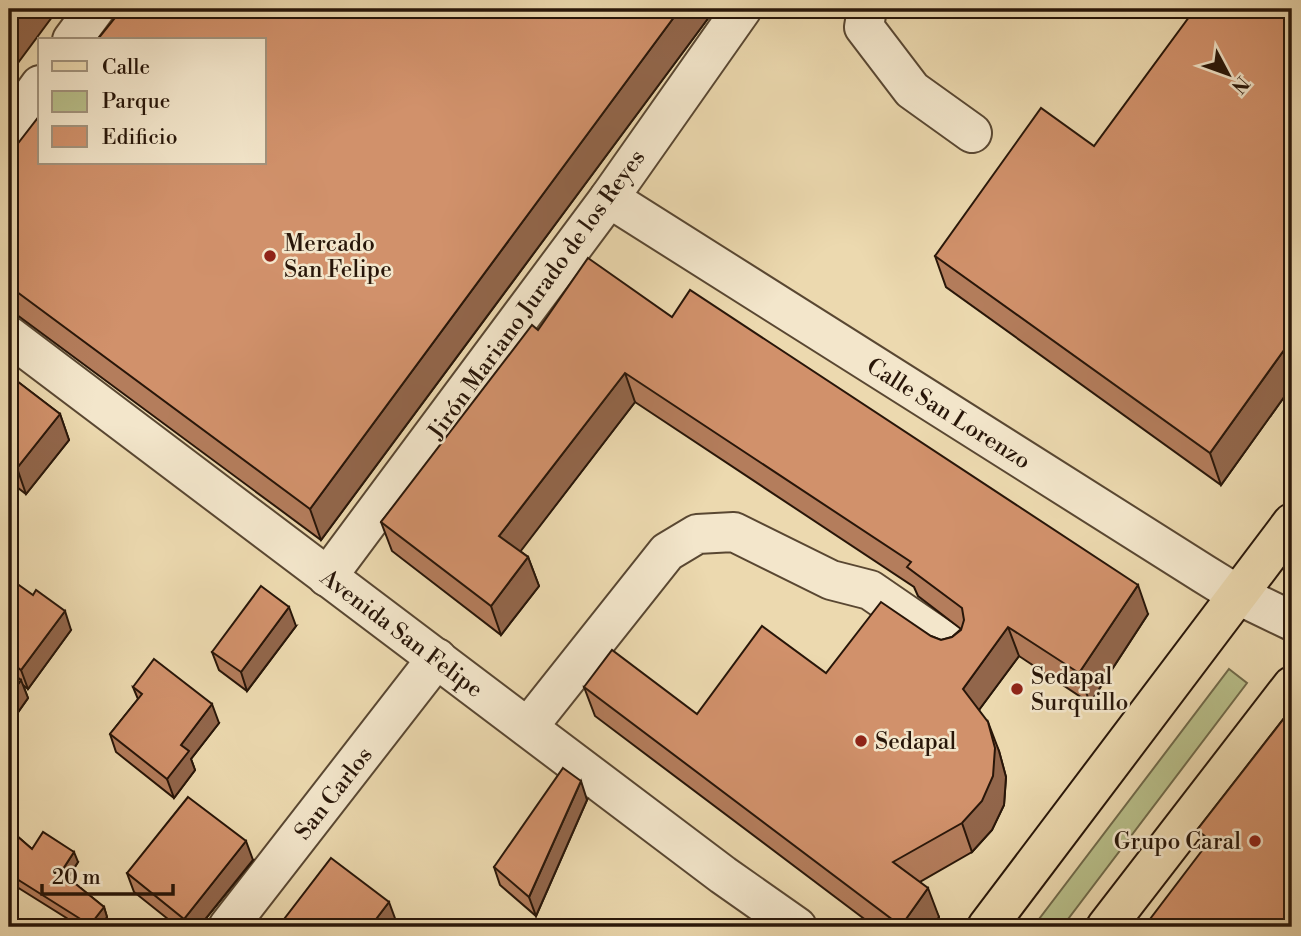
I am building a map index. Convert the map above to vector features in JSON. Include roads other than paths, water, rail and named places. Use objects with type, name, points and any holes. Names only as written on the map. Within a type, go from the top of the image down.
[{"type":"main road","points":[[987,927],[1292,523]]},
{"type":"main road","points":[[1106,927],[1292,686]]},
{"type":"street","points":[[73,38],[95,9]]},
{"type":"street","name":"Jirón Mariano Jurado de los Reyes","points":[[327,577],[609,198],[743,9]]},
{"type":"street","points":[[867,9],[864,27],[912,90],[972,132]]},
{"type":"street","points":[[9,128],[38,88]]},
{"type":"street","name":"Calle San Lorenzo","points":[[609,198],[1238,595],[1292,621]]},
{"type":"street","name":"Avenida San Felipe","points":[[9,336],[797,927]]},
{"type":"street","points":[[528,727],[667,552],[697,534],[734,532],[831,580],[870,590],[953,647]]},
{"type":"street","name":"San Carlos","points":[[228,927],[438,658]]},
{"type":"place","name":"Mercado San Felipe","points":[[270,256]]},
{"type":"place","name":"Sedapal Surquillo","points":[[1017,689]]},
{"type":"place","name":"Sedapal","points":[[861,741]]},
{"type":"place","name":"Grupo Caral","points":[[1255,841]]}]
